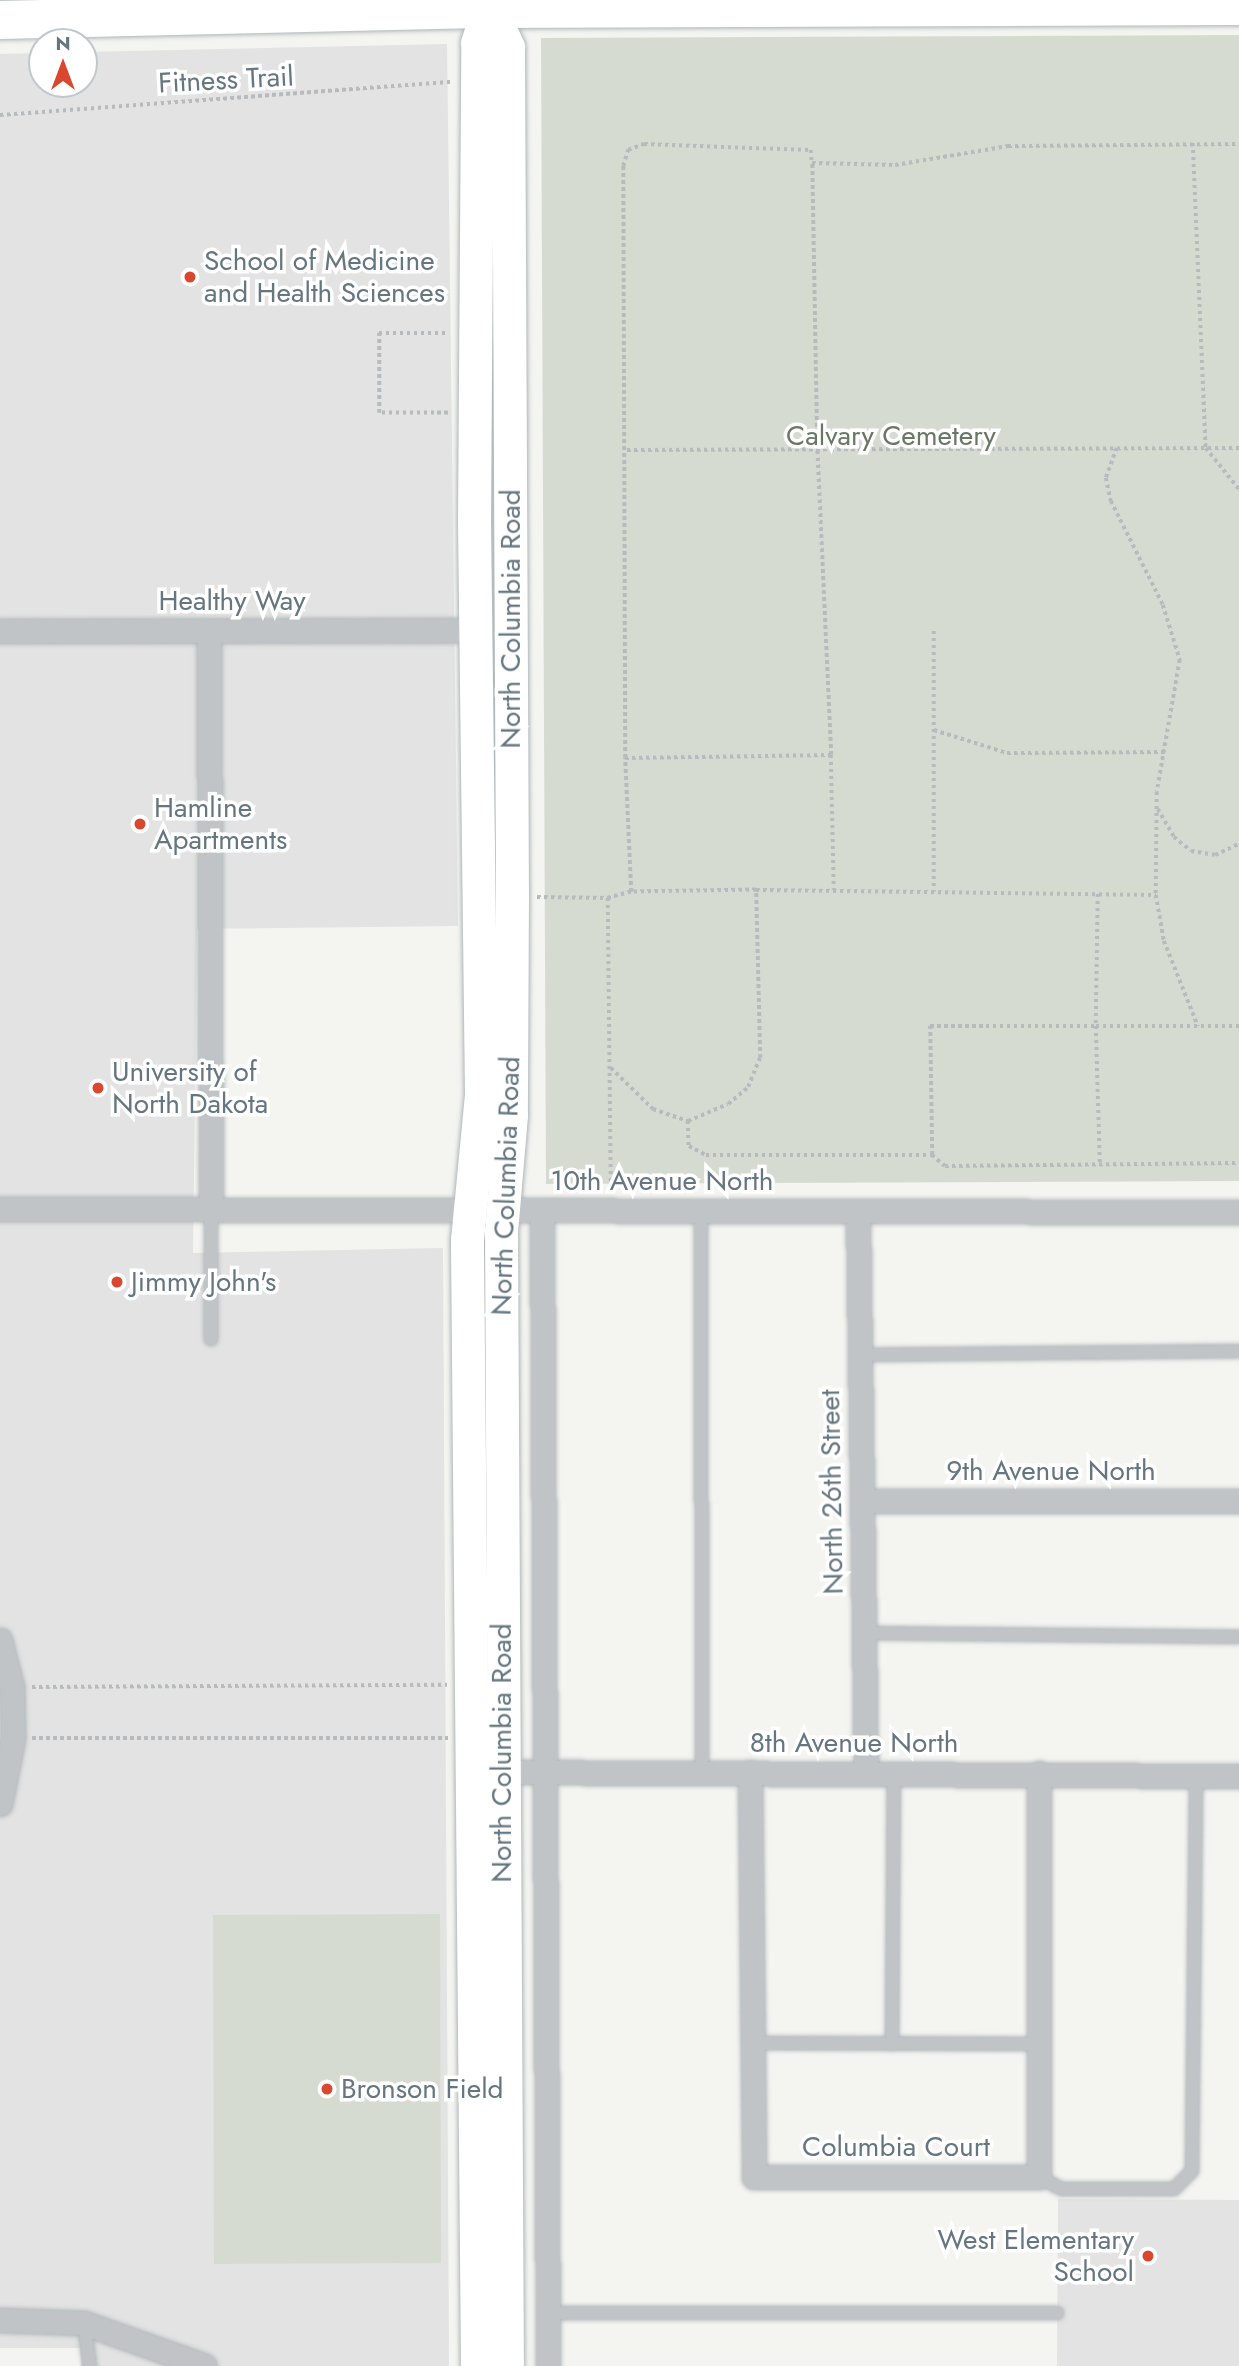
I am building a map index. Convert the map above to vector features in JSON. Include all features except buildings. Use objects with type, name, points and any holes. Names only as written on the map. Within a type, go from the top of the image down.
[{"type":"highway","points":[[0,20],[491,5],[1239,6]]},
{"type":"main road","name":"North Columbia Road","points":[[477,2366],[486,1771],[503,1210],[511,1115],[508,47],[491,5]]},
{"type":"main road","name":"North Columbia Road","points":[[491,5],[477,43],[474,521],[481,1095],[469,1210],[507,2366]]},
{"type":"street","name":"Healthy Way","points":[[0,631],[463,630]]},
{"type":"street","points":[[209,631],[211,1208]]},
{"type":"street","name":"10th Avenue North","points":[[0,1209],[1239,1212]]},
{"type":"street","points":[[542,1210],[548,2366]]},
{"type":"street","name":"North 26th Street","points":[[858,1212],[866,1772]]},
{"type":"street","name":"9th Avenue North","points":[[862,1501],[1239,1502]]},
{"type":"street","points":[[0,1640],[12,1687],[13,1738],[0,1804]]},
{"type":"street","name":"8th Avenue North","points":[[486,1771],[1239,1776]]},
{"type":"street","name":"Columbia Court","points":[[750,1772],[754,2177],[1039,2177]]},
{"type":"street","points":[[1039,1773],[1039,2177]]},
{"type":"street","points":[[0,2320],[85,2323],[205,2366]]},
{"type":"lane","points":[[211,1208],[211,1339]]},
{"type":"lane","points":[[701,1211],[702,1772]]},
{"type":"lane","points":[[860,1355],[1239,1351]]},
{"type":"lane","points":[[864,1633],[1239,1637]]},
{"type":"lane","points":[[892,2044],[894,1772]]},
{"type":"lane","points":[[1039,2177],[1062,2189],[1174,2189],[1192,2171],[1196,1775]]},
{"type":"lane","points":[[753,2043],[1039,2045]]},
{"type":"lane","points":[[548,2313],[1057,2313]]},
{"type":"lane","points":[[85,2323],[90,2366]]},
{"type":"path","name":"Fitness Trail","points":[[0,115],[454,82]]},
{"type":"path","points":[[1194,143],[1206,449],[1239,488]]},
{"type":"path","points":[[631,892],[625,758],[627,450],[623,166],[628,150],[644,144],[811,150],[817,449],[831,755],[834,890]]},
{"type":"path","points":[[813,163],[895,165],[1008,146],[1239,144]]},
{"type":"path","points":[[458,333],[379,333],[379,413],[459,413]]},
{"type":"path","points":[[1116,449],[1106,478],[1111,501],[1163,605],[1180,660],[1156,807],[1156,895],[1164,941],[1198,1026]]},
{"type":"path","points":[[627,450],[1239,449]]},
{"type":"path","points":[[934,631],[934,892]]},
{"type":"path","points":[[934,730],[1007,753],[1166,751]]},
{"type":"path","points":[[625,758],[831,755]]},
{"type":"path","points":[[1156,807],[1174,837],[1191,851],[1215,855],[1239,844]]},
{"type":"path","points":[[512,897],[608,898],[631,892],[756,890],[1156,895]]},
{"type":"path","points":[[611,1068],[653,1109],[688,1121],[728,1104],[748,1087],[760,1058],[756,890]]},
{"type":"path","points":[[1098,894],[1096,1026],[1100,1164]]},
{"type":"path","points":[[608,898],[611,1210]]},
{"type":"path","points":[[932,1155],[930,1026],[1239,1026]]},
{"type":"path","points":[[688,1121],[689,1146],[706,1155],[932,1155],[945,1166],[1239,1163]]},
{"type":"path","points":[[12,1687],[457,1685]]},
{"type":"path","points":[[13,1738],[457,1738]]},
{"type":"shaded area","name":"University of North Dakota","points":[[447,44],[458,926],[197,929],[193,1253],[443,1248],[449,2366],[81,2366],[80,2348],[0,2348],[0,54],[28,53],[28,98],[98,98],[98,52]]},
{"type":"shaded area","name":"West Elementary School","points":[[1058,2199],[1239,2200],[1239,2366],[1057,2366]]},
{"type":"green space","name":"Calvary Cemetery","points":[[1239,35],[1239,1181],[546,1184],[541,38]]},
{"type":"green space","name":"Bronson Field","points":[[440,1914],[441,2263],[214,2264],[213,1915]]},
{"type":"place","name":"School of Medicine and Health Sciences","points":[[190,277]]},
{"type":"place","name":"Hamline Apartments","points":[[140,824]]},
{"type":"place","name":"University of North Dakota","points":[[98,1088]]},
{"type":"place","name":"Jimmy John's","points":[[117,1282]]},
{"type":"place","name":"Bronson Field","points":[[327,2089]]},
{"type":"place","name":"West Elementary School","points":[[1148,2256]]}]
